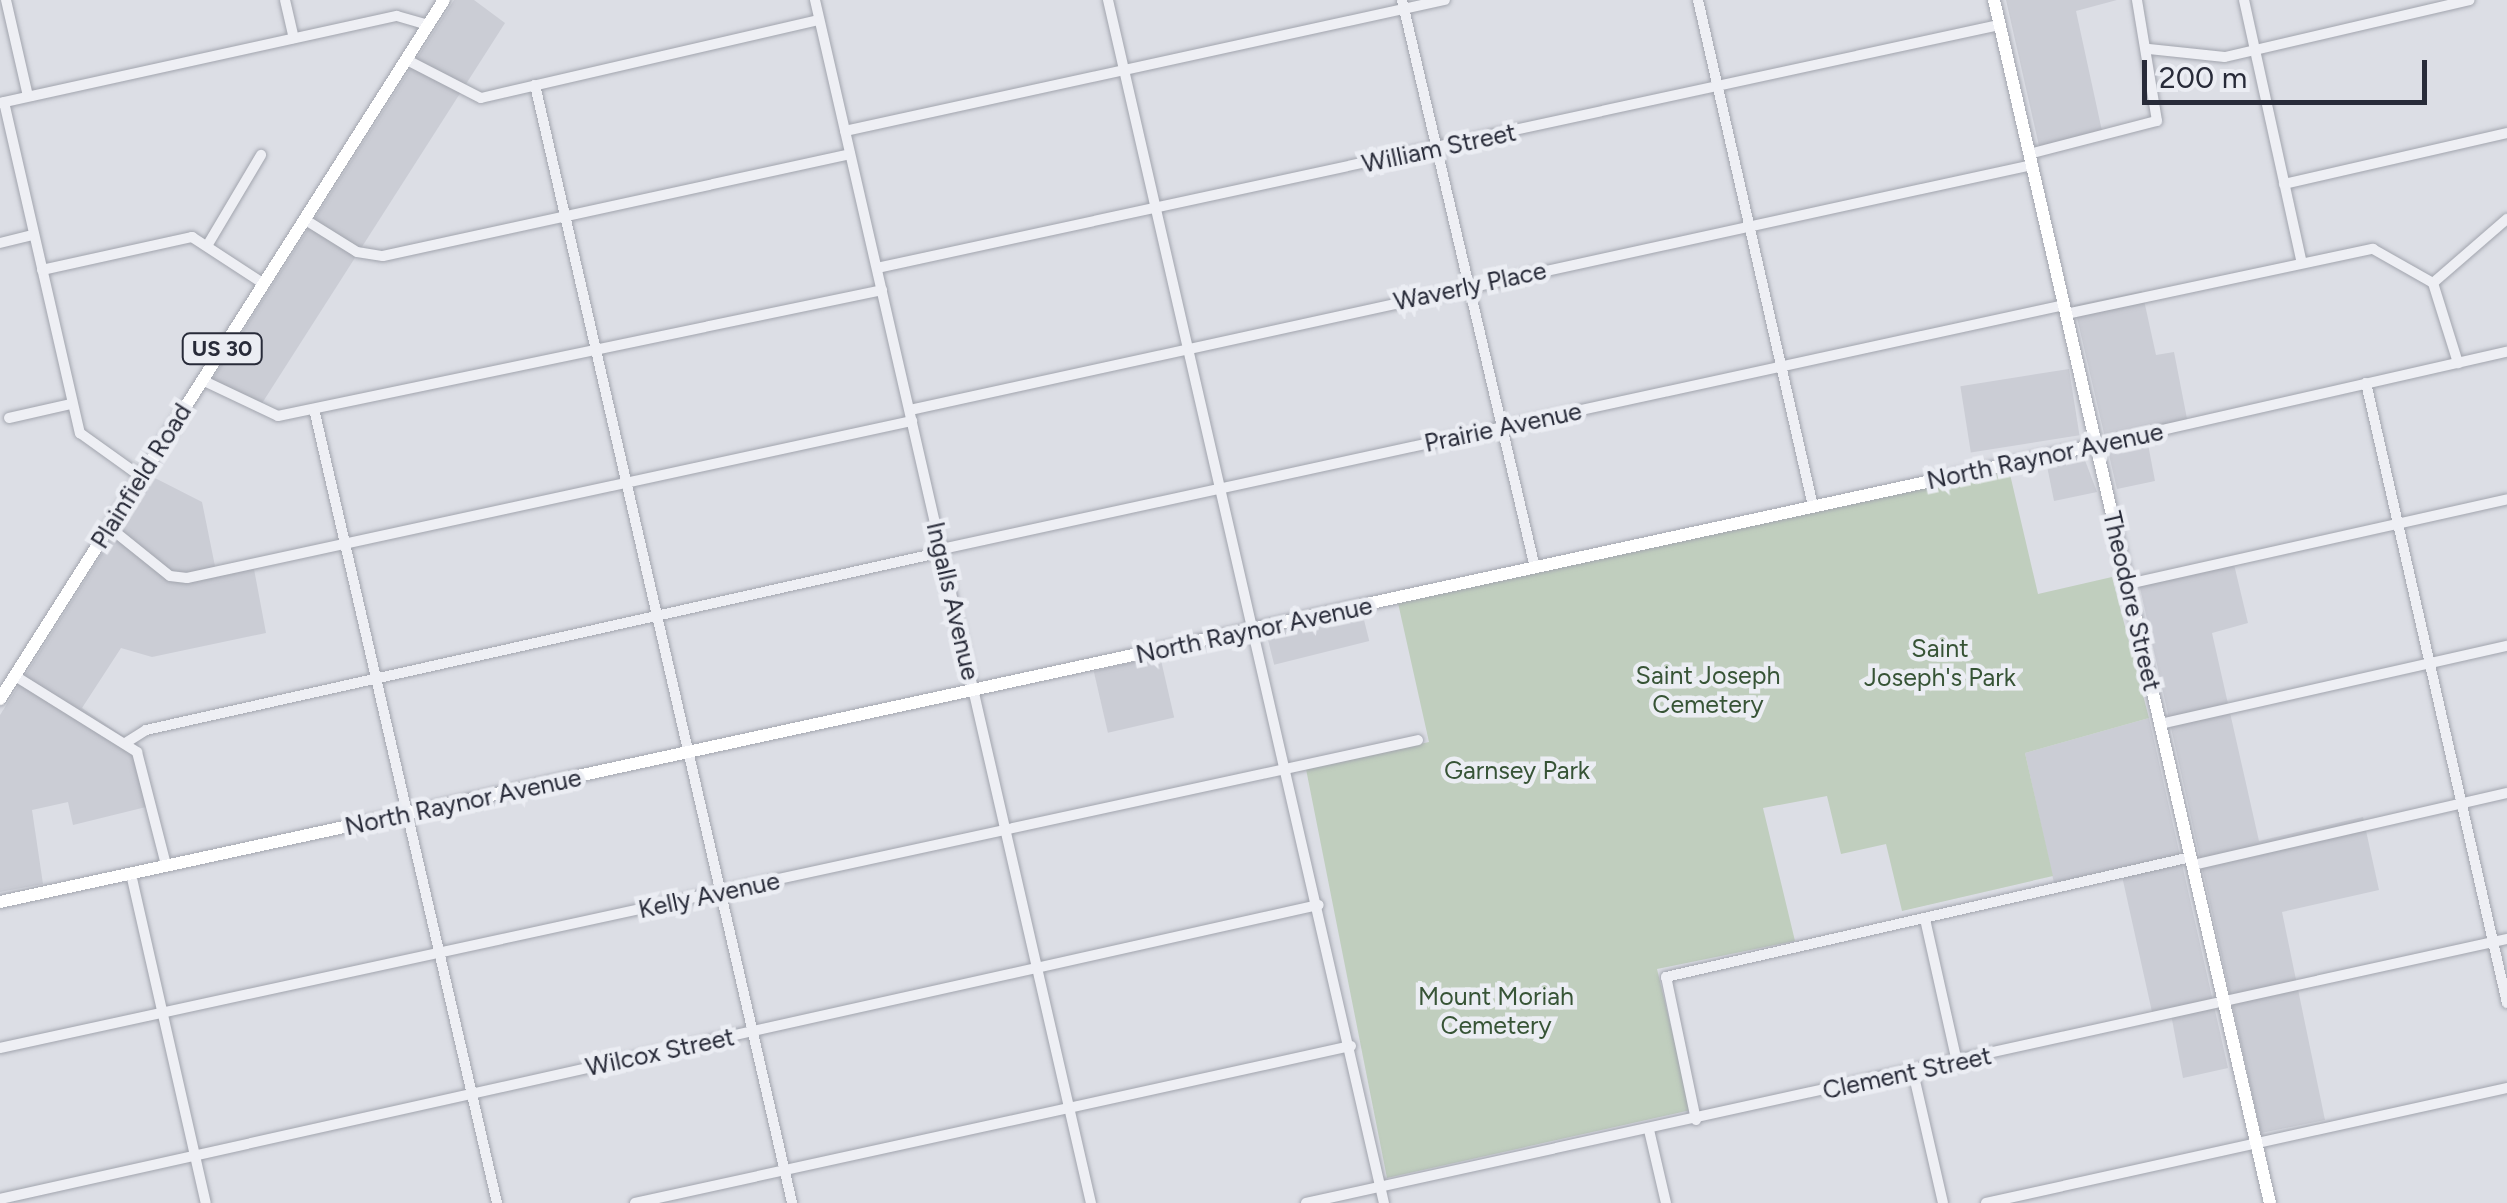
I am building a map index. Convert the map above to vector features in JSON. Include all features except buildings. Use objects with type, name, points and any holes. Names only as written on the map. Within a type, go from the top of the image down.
[{"type":"main road","name":"Plainfield Road","points":[[0,699],[444,0]]},
{"type":"main road","name":"Theodore Street","points":[[1994,0],[2270,1203]]},
{"type":"main road","name":"North Raynor Avenue","points":[[0,902],[2096,446]]},
{"type":"street","points":[[6,0],[28,96]]},
{"type":"street","points":[[284,0],[294,38]]},
{"type":"street","name":"Ingalls Avenue","points":[[815,0],[1091,1203]]},
{"type":"street","points":[[1108,0],[1283,768],[1319,905],[1384,1203]]},
{"type":"street","points":[[845,131],[1403,4],[1444,0]]},
{"type":"street","points":[[1698,0],[1814,506]]},
{"type":"street","points":[[2137,0],[2149,49],[2194,60],[2469,0]]},
{"type":"street","points":[[2244,0],[2302,263]]},
{"type":"street","points":[[1403,4],[1535,568]]},
{"type":"street","points":[[140,476],[89,444],[72,404],[2,103],[397,16],[428,25]]},
{"type":"street","points":[[407,60],[464,96],[535,86],[819,20]]},
{"type":"street","name":"William Street","points":[[877,268],[2000,25]]},
{"type":"street","name":"Waverly Place","points":[[108,526],[170,576],[187,578],[628,482],[1469,286],[1750,227],[2030,160],[2158,121],[2149,49]]},
{"type":"street","points":[[535,86],[792,1203]]},
{"type":"street","points":[[2284,184],[2507,133]]},
{"type":"street","points":[[207,246],[261,154]]},
{"type":"street","points":[[304,219],[357,252],[383,256],[850,154]]},
{"type":"street","points":[[2458,363],[2433,283],[2507,219]]},
{"type":"street","points":[[0,243],[33,236]]},
{"type":"street","points":[[42,270],[192,237],[264,284]]},
{"type":"street","name":"Prairie Avenue","points":[[126,742],[377,676],[1502,427],[2065,309],[2373,249],[2433,283]]},
{"type":"street","points":[[202,380],[257,414],[314,410],[882,290]]},
{"type":"street","name":"North Raynor Avenue","points":[[2096,446],[2507,352]]},
{"type":"street","points":[[2366,383],[2507,1003]]},
{"type":"street","points":[[9,418],[72,404]]},
{"type":"street","points":[[314,410],[496,1203]]},
{"type":"street","points":[[2128,584],[2507,500]]},
{"type":"street","points":[[2160,724],[2507,646]]},
{"type":"street","points":[[15,676],[126,742],[143,765],[166,865]]},
{"type":"street","name":"Kelly Avenue","points":[[0,1048],[1418,740]]},
{"type":"street","points":[[1696,1120],[1666,977],[2507,793]]},
{"type":"street","points":[[131,874],[206,1203]]},
{"type":"street","name":"Wilcox Street","points":[[0,1198],[1319,905]]},
{"type":"street","points":[[1925,919],[1957,1062]]},
{"type":"street","name":"Clement Street","points":[[1306,1203],[2507,939]]},
{"type":"street","points":[[635,1203],[1351,1046]]},
{"type":"street","points":[[1913,1072],[1943,1203]]},
{"type":"street","points":[[1986,1203],[2507,1088]]},
{"type":"street","points":[[1649,1130],[1666,1203]]},
{"type":"shaded area","points":[[454,0],[474,0],[505,23],[259,408],[212,380]]},
{"type":"shaded area","points":[[2006,0],[2117,0],[2076,11],[2102,131],[2039,146]]},
{"type":"shaded area","points":[[2142,291],[2156,355],[2174,352],[2189,429],[2147,439],[2155,481],[2117,489],[2074,305]]},
{"type":"shaded area","points":[[2069,369],[2079,435],[1971,452],[1960,386]]},
{"type":"shaded area","points":[[2083,455],[2097,492],[2054,501],[2046,461]]},
{"type":"shaded area","points":[[151,476],[202,502],[217,576],[254,569],[266,633],[152,657],[121,648],[82,708],[134,743],[146,807],[73,825],[68,802],[32,810],[43,884],[0,892],[0,715]]},
{"type":"shaded area","points":[[2232,556],[2248,623],[2212,633],[2259,841],[2363,817],[2379,890],[2282,912],[2325,1120],[2261,1133],[2138,579]]},
{"type":"shaded area","points":[[1362,612],[1369,641],[1274,665],[1267,636]]},
{"type":"shaded area","points":[[1160,656],[1174,717],[1108,733],[1094,671]]},
{"type":"shaded area","points":[[2149,718],[2228,1068],[2183,1078],[2170,1009],[2152,1012],[2122,876],[2056,892],[2025,753]]},
{"type":"green space","points":[[2009,470],[2038,594],[2112,577],[2149,718],[2025,753],[2053,876],[1902,911],[1886,844],[1841,854],[1827,796],[1763,808],[1795,941],[1657,969],[1691,1110],[1387,1178],[1306,769],[1429,742],[1398,603]]},
{"type":"park label","name":"Saint Joseph's Park","points":[[1940,664]]},
{"type":"park label","name":"Saint Joseph Cemetery","points":[[1708,690]]},
{"type":"park label","name":"Garnsey Park","points":[[1517,770]]},
{"type":"park label","name":"Mount Moriah Cemetery","points":[[1496,1012]]}]
